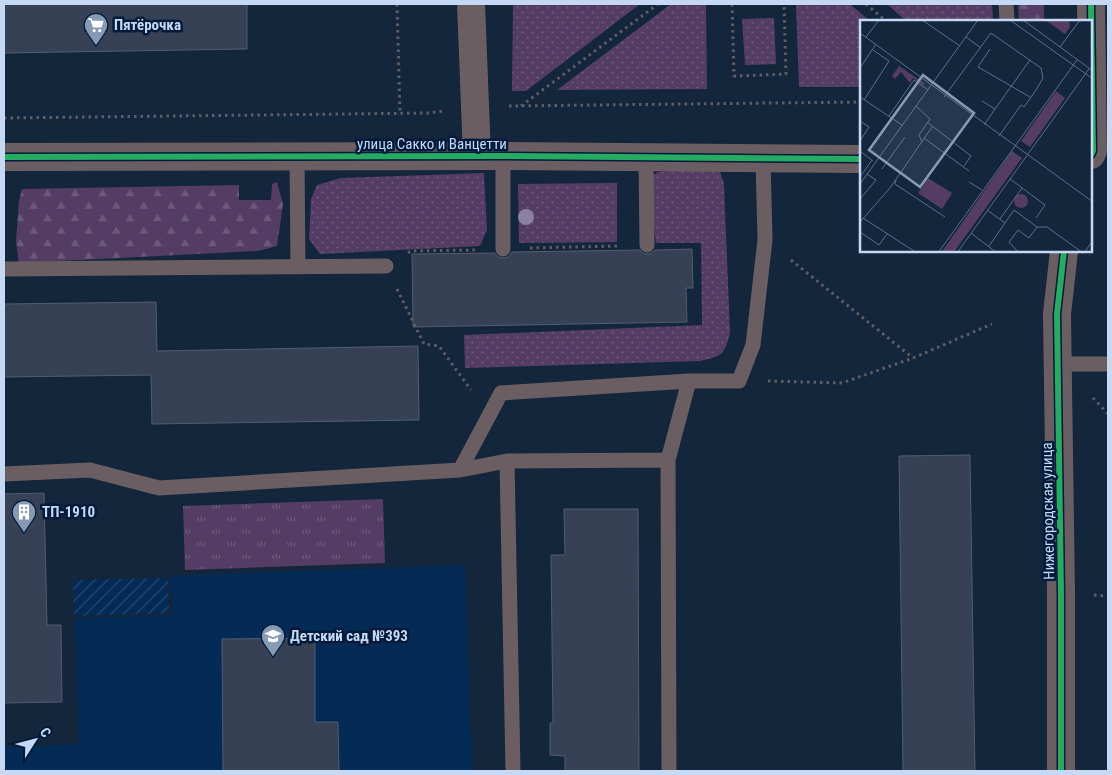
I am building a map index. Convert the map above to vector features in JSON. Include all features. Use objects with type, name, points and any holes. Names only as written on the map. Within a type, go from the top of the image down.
[{"type":"street","points":[[471,4],[475,106],[490,156]]},
{"type":"street","points":[[1091,4],[1092,20]]},
{"type":"street","points":[[1092,34],[1096,152]]},
{"type":"street","name":"улица Сакко и Ванцетти","points":[[4,157],[490,156],[860,159]]},
{"type":"street","name":"Нижегородская улица","points":[[1061,771],[1059,364],[1057,314],[1064,252]]},
{"type":"lane","points":[[1006,4],[1007,20]]},
{"type":"lane","points":[[297,156],[298,268]]},
{"type":"lane","points":[[490,156],[503,249]]},
{"type":"lane","points":[[646,158],[647,245]]},
{"type":"lane","points":[[460,470],[501,393],[689,380],[739,381],[752,345],[765,240],[763,159]]},
{"type":"lane","points":[[4,269],[386,266]]},
{"type":"lane","points":[[1059,364],[1108,364]]},
{"type":"lane","points":[[669,771],[668,460],[689,380]]},
{"type":"lane","points":[[4,474],[90,470],[159,488],[460,470],[507,461],[668,460]]},
{"type":"lane","points":[[507,461],[513,771]]},
{"type":"path","points":[[397,4],[400,113]]},
{"type":"path","points":[[521,106],[658,4]]},
{"type":"path","points":[[732,4],[734,76],[786,74],[784,4]]},
{"type":"path","points":[[866,4],[885,20]]},
{"type":"path","points":[[4,118],[429,113],[475,106],[860,102]]},
{"type":"path","points":[[765,240],[913,358]]},
{"type":"path","points":[[386,266],[424,344],[439,346],[489,415]]},
{"type":"path","points":[[739,381],[842,383],[913,358],[992,324]]},
{"type":"shaded area","name":"Детский сад №393","points":[[465,565],[472,771],[4,771],[4,747],[79,744],[75,618],[173,615],[170,576]]},
{"type":"shaded area","points":[[168,578],[169,613],[74,616],[73,580]]},
{"type":"green space","points":[[513,4],[640,4],[526,91],[512,91]]},
{"type":"green space","points":[[671,4],[706,4],[707,89],[557,90]]},
{"type":"green space","points":[[796,4],[850,4],[869,20],[860,20],[860,87],[799,87]]},
{"type":"green space","points":[[887,4],[992,4],[993,20],[905,20]]},
{"type":"green space","points":[[1018,4],[1044,4],[1044,20],[1019,20]]},
{"type":"green space","points":[[774,18],[776,64],[745,65],[742,19]]},
{"type":"green space","points":[[711,168],[720,172],[724,183],[730,333],[724,350],[718,356],[700,361],[465,368],[464,335],[702,325],[701,243],[656,243],[649,182],[653,175],[658,172]]},
{"type":"green space","points":[[484,173],[487,230],[480,246],[320,254],[309,239],[311,199],[317,185],[341,178]]},
{"type":"green space","points":[[277,182],[283,204],[277,246],[258,251],[19,263],[16,241],[19,201],[22,189],[239,185],[239,200],[271,200],[272,184]]},
{"type":"green space","points":[[617,183],[617,242],[519,243],[518,184]]},
{"type":"green space","points":[[383,499],[385,563],[185,570],[183,506]]},
{"type":"building","points":[[4,4],[247,4],[247,49],[4,53]]},
{"type":"building","points":[[692,249],[693,288],[686,288],[687,322],[413,327],[412,254],[495,253],[498,257],[503,258],[508,257],[512,252],[640,250],[648,254],[655,250]]},
{"type":"building","points":[[156,302],[157,351],[418,346],[419,420],[152,424],[151,375],[4,377],[4,304]]},
{"type":"building","points":[[970,455],[975,771],[903,771],[899,456]]},
{"type":"building","points":[[44,493],[47,625],[61,625],[62,702],[4,703],[4,494]]},
{"type":"building","points":[[564,509],[638,509],[639,771],[565,771],[565,756],[550,755],[550,723],[553,723],[551,555],[565,555]]},
{"type":"building","points":[[315,638],[315,722],[338,722],[339,771],[223,771],[222,639]]},
{"type":"cycle path","points":[[1091,4],[1091,20]]},
{"type":"cycle path","points":[[1092,78],[1092,153]]},
{"type":"cycle path","points":[[4,157],[503,156],[860,159]]},
{"type":"cycle path","points":[[1061,771],[1061,594],[1057,314],[1064,252]]},
{"type":"place","name":"Пятёрочка","points":[[96,46]]},
{"type":"place","name":"ТП-1910","points":[[24,533]]},
{"type":"place","name":"Детский сад №393","points":[[273,657]]}]
